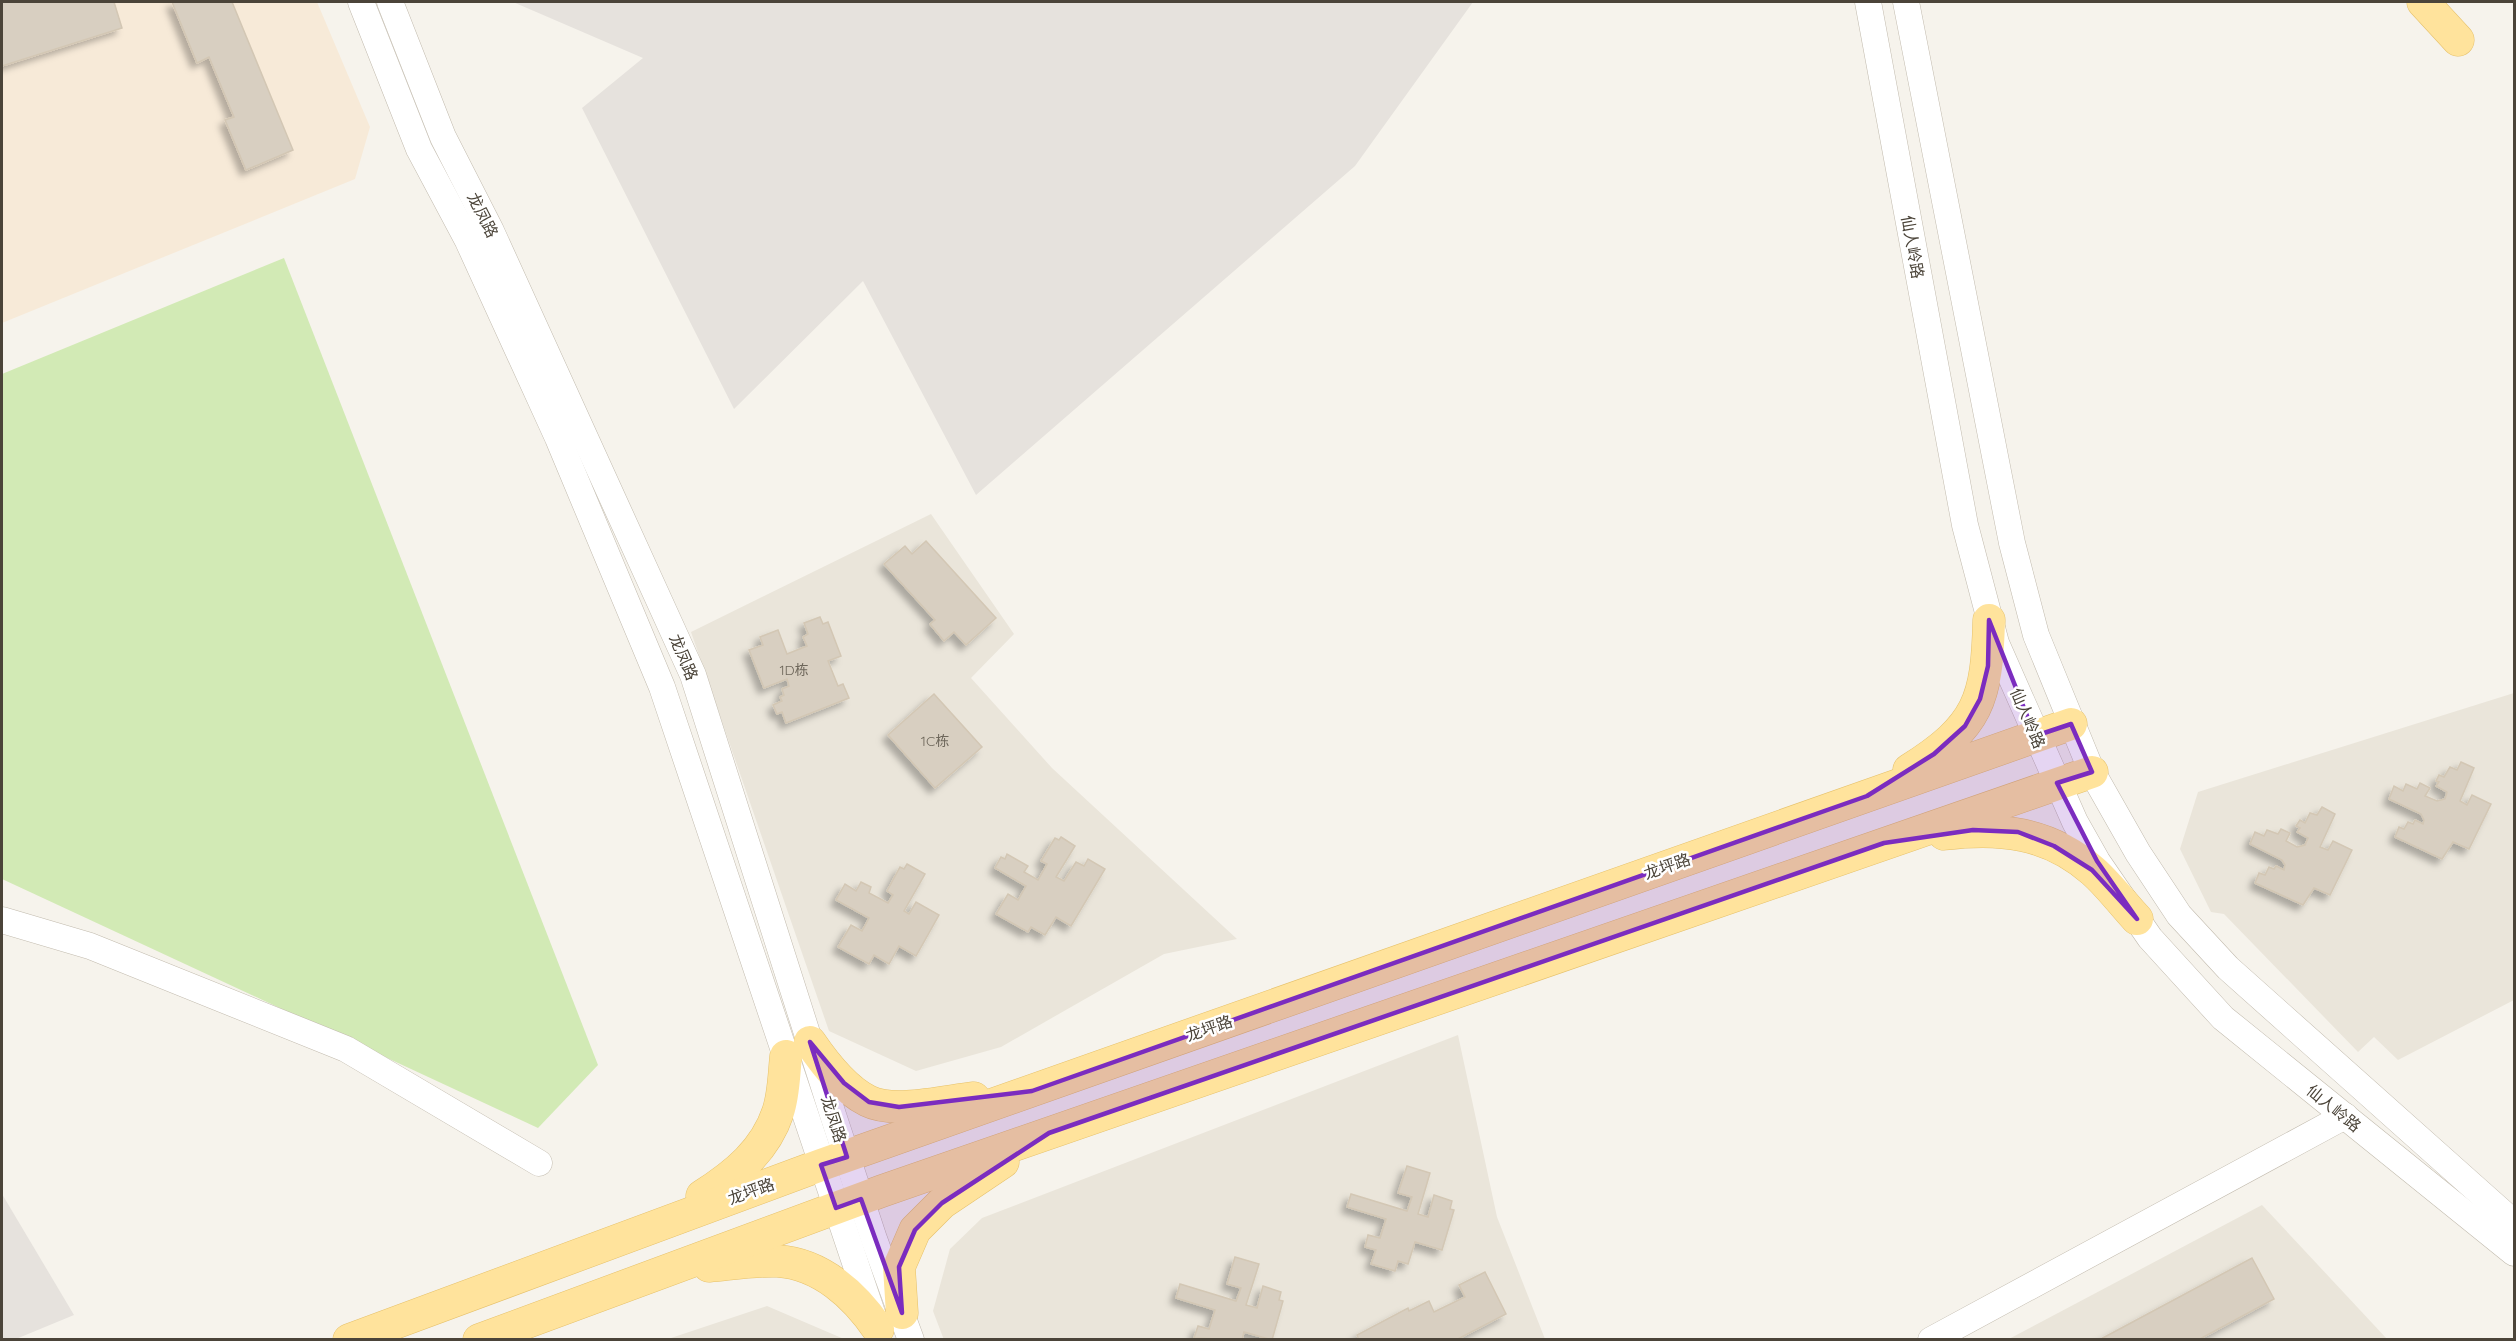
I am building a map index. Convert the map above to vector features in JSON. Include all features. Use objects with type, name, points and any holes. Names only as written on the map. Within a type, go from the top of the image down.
[{"type":"main road","points":[[2423,2],[2458,40]]},
{"type":"main road","points":[[1867,796],[1934,754],[1965,726],[1980,699],[1988,666],[1989,620]]},
{"type":"main road","name":"龙坪路","points":[[349,1340],[834,1161],[2071,724]]},
{"type":"main road","points":[[479,1340],[848,1203],[2092,772]]},
{"type":"main road","points":[[1884,843],[1973,830],[2018,832],[2054,846],[2092,870],[2137,919]]},
{"type":"main road","points":[[654,1226],[735,1175],[764,1142],[779,1111],[798,1049],[869,1102],[899,1107],[1032,1091]]},
{"type":"main road","points":[[893,1330],[899,1267],[915,1230],[942,1203],[1049,1133]]},
{"type":"main road","points":[[675,1268],[779,1261],[814,1271],[841,1286],[864,1309],[893,1330]]},
{"type":"street","name":"龙凤路","points":[[361,2],[419,149],[468,241],[553,428],[662,687],[798,1049]]},
{"type":"street","name":"龙凤路","points":[[390,2],[443,137],[491,231],[693,675],[798,1049],[848,1203],[893,1330]]},
{"type":"street","name":"仙人岭路","points":[[1868,2],[1962,514],[1989,620],[2035,736],[2097,861],[2150,938],[2223,1018],[2514,1253]]},
{"type":"street","name":"仙人岭路","points":[[1906,2],[2012,543],[2036,635],[2092,772],[2138,853],[2179,915],[2221,960],[2514,1223]]},
{"type":"street","points":[[2,920],[90,946],[346,1049],[539,1163]]},
{"type":"street","points":[[1931,1340],[2345,1116]]},
{"type":"highlighted area","points":[[1989,620],[2035,736],[2071,724],[2092,772],[2057,783],[2097,861],[2137,919],[2092,870],[2054,846],[2018,832],[1973,830],[1884,843],[1049,1133],[942,1203],[915,1230],[899,1267],[902,1313],[861,1199],[836,1208],[821,1165],[847,1157],[810,1042],[844,1083],[869,1102],[899,1107],[1032,1091],[1867,796],[1934,754],[1965,726],[1980,699],[1988,666]]},
{"type":"shaded area","points":[[2,2],[317,2],[370,127],[355,179],[2,323]]},
{"type":"shaded area","points":[[513,2],[1473,2],[1355,166],[976,495],[863,281],[734,409],[582,108],[643,58]]},
{"type":"shaded area","points":[[931,514],[1014,634],[971,678],[1052,768],[1237,939],[1164,954],[1001,1047],[916,1071],[829,1031],[691,632]]},
{"type":"shaded area","points":[[2514,693],[2514,1000],[2398,1060],[2374,1037],[2358,1052],[2224,914],[2211,912],[2180,849],[2198,792]]},
{"type":"shaded area","points":[[1458,1035],[1497,1217],[1545,1339],[944,1340],[933,1311],[950,1249],[982,1218]]},
{"type":"shaded area","points":[[2,1194],[74,1315],[16,1339],[2,1339]]},
{"type":"shaded area","points":[[2262,1205],[2387,1339],[2007,1340]]},
{"type":"shaded area","points":[[767,1306],[844,1339],[668,1339]]},
{"type":"green space","points":[[284,258],[598,1065],[538,1128],[2,879],[2,374]]},
{"type":"building","points":[[2,2],[114,2],[122,28],[2,66]]},
{"type":"building","points":[[172,2],[232,2],[293,150],[246,170],[225,120],[234,117],[209,57],[197,63]]},
{"type":"building","points":[[926,541],[996,618],[966,645],[954,632],[944,641],[930,624],[935,620],[884,564],[905,546],[912,554]]},
{"type":"building","points":[[820,617],[823,624],[828,622],[841,656],[828,661],[838,686],[843,684],[849,698],[786,723],[782,712],[777,714],[773,705],[782,701],[780,697],[784,695],[782,689],[789,686],[787,679],[764,688],[749,650],[763,645],[760,637],[778,630],[787,654],[807,646],[803,637],[808,634],[804,623]]},
{"type":"building","points":[[934,694],[982,747],[935,788],[888,735]]},
{"type":"building","points":[[2461,762],[2474,768],[2460,801],[2467,805],[2472,795],[2491,804],[2469,849],[2453,842],[2442,859],[2395,837],[2399,827],[2404,829],[2408,822],[2413,824],[2415,820],[2423,824],[2424,820],[2421,814],[2389,799],[2394,786],[2403,791],[2406,784],[2417,789],[2420,783],[2430,788],[2425,796],[2437,801],[2445,799],[2447,792],[2436,786],[2439,782],[2436,781],[2439,775],[2444,777],[2450,767],[2457,770]]},
{"type":"building","points":[[2322,807],[2335,814],[2320,847],[2328,850],[2333,841],[2352,850],[2330,895],[2314,888],[2303,905],[2255,883],[2259,873],[2265,875],[2269,867],[2274,869],[2276,866],[2284,870],[2285,865],[2282,860],[2250,844],[2255,832],[2264,836],[2267,830],[2278,834],[2281,829],[2290,833],[2286,841],[2297,847],[2305,845],[2308,838],[2297,832],[2300,828],[2296,826],[2300,820],[2305,823],[2310,813],[2317,815]]},
{"type":"building","points":[[1061,837],[1075,846],[1056,877],[1064,881],[1076,862],[1084,866],[1088,859],[1105,869],[1071,926],[1056,917],[1045,935],[1031,927],[1028,932],[996,914],[1008,894],[1018,900],[1026,886],[995,868],[1001,857],[1005,859],[1007,854],[1028,866],[1024,872],[1038,880],[1047,864],[1041,861],[1055,838],[1059,840]]},
{"type":"building","points":[[907,864],[925,874],[904,911],[909,914],[916,902],[939,915],[916,956],[899,946],[889,964],[874,955],[869,964],[838,947],[851,925],[862,931],[869,918],[836,900],[845,884],[856,891],[861,882],[871,887],[869,893],[888,903],[893,895],[887,891],[900,867],[904,869]]},
{"type":"building","points":[[1407,1166],[1430,1173],[1418,1214],[1428,1217],[1434,1195],[1452,1201],[1450,1209],[1454,1210],[1442,1250],[1415,1242],[1408,1264],[1398,1261],[1395,1271],[1371,1264],[1376,1250],[1365,1247],[1368,1235],[1380,1238],[1386,1219],[1347,1207],[1351,1194],[1407,1211],[1412,1197],[1398,1193]]},
{"type":"building","points":[[1235,1257],[1259,1264],[1246,1305],[1257,1308],[1263,1286],[1281,1292],[1279,1300],[1283,1301],[1272,1340],[1244,1332],[1242,1340],[1194,1338],[1198,1326],[1209,1329],[1215,1310],[1176,1298],[1180,1284],[1236,1301],[1241,1288],[1227,1284]]},
{"type":"building","points":[[2252,1258],[2274,1299],[2198,1340],[2099,1340]]},
{"type":"building","points":[[1485,1272],[1506,1314],[1456,1340],[1359,1340],[1357,1335],[1408,1308],[1409,1311],[1429,1301],[1434,1312],[1465,1297],[1459,1285]]}]
